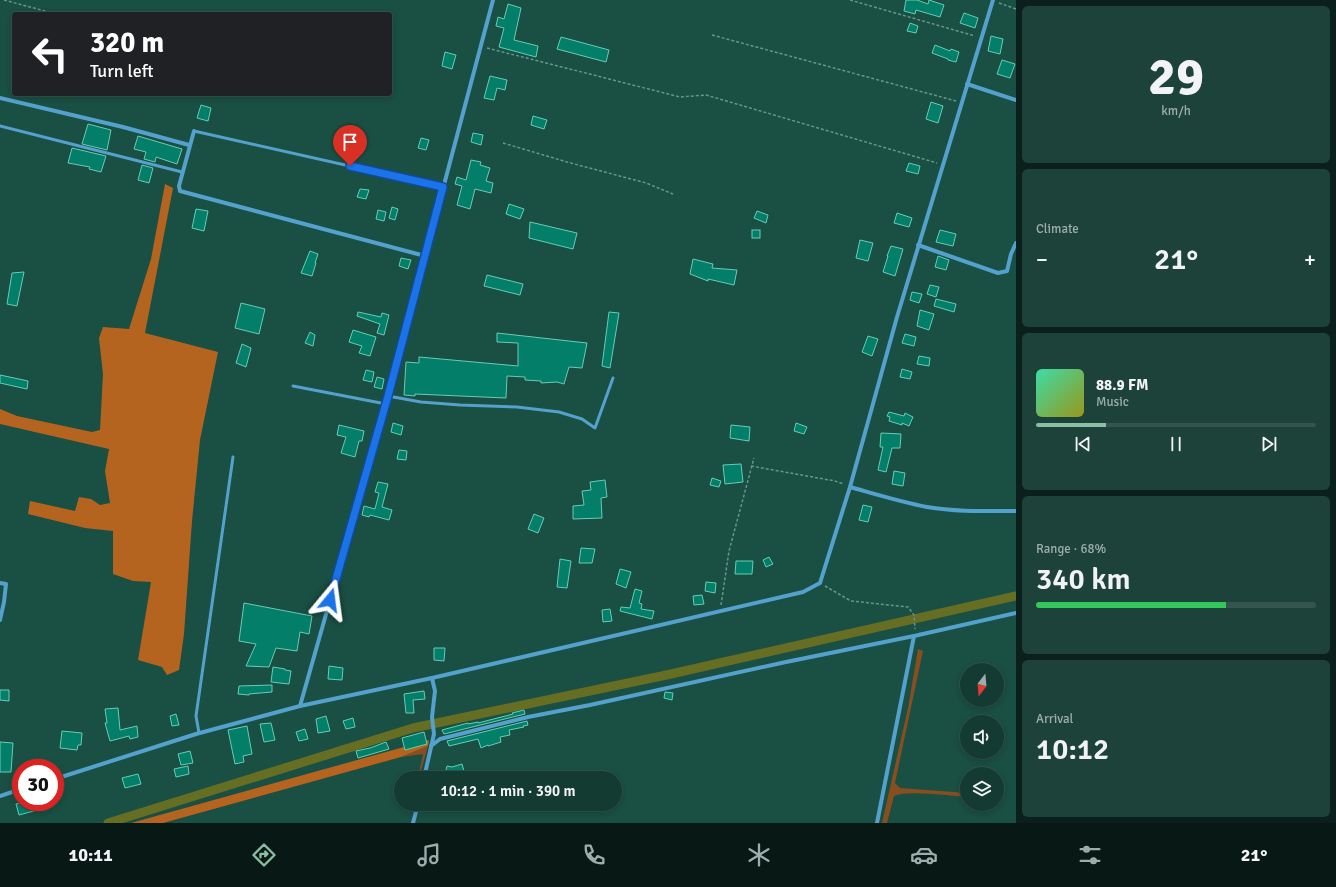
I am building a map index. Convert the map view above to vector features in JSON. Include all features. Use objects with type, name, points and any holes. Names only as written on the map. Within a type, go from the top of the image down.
[{"type":"street","points":[[300,706],[386,404],[493,0]]},
{"type":"street","points":[[64,776],[199,733],[300,706],[432,678],[803,592],[820,583],[850,487],[896,317],[993,0]]},
{"type":"street","points":[[967,84],[1016,100]]},
{"type":"street","points":[[0,98],[123,127],[190,145]]},
{"type":"street","points":[[194,131],[182,172],[179,186],[180,191],[425,256]]},
{"type":"street","points":[[918,245],[998,273],[1007,271],[1011,254],[1016,243]]},
{"type":"street","points":[[850,487],[928,507],[966,511],[1016,511]]},
{"type":"street","points":[[0,583],[6,584],[0,620]]},
{"type":"street","points":[[431,746],[440,739],[528,716],[590,705],[1016,613]]},
{"type":"street","points":[[877,823],[914,636]]},
{"type":"street","points":[[426,771],[434,734],[432,716],[435,691],[432,678]]},
{"type":"street","points":[[0,796],[12,792]]},
{"type":"street","points":[[413,823],[416,811]]},
{"type":"lane","points":[[0,126],[182,172]]},
{"type":"lane","points":[[194,131],[443,187]]},
{"type":"lane","points":[[388,396],[421,402],[517,407],[559,412],[582,419],[595,428],[613,378]]},
{"type":"lane","points":[[293,386],[386,404]]},
{"type":"lane","points":[[199,733],[196,716],[233,457]]},
{"type":"path","points":[[4,0],[49,12]]},
{"type":"path","points":[[850,0],[981,38]]},
{"type":"path","points":[[993,0],[1016,9]]},
{"type":"path","points":[[712,35],[961,103]]},
{"type":"path","points":[[481,46],[680,97],[706,95],[943,164]]},
{"type":"path","points":[[504,143],[567,162],[646,183],[673,194]]},
{"type":"path","points":[[720,611],[729,551],[754,458]]},
{"type":"path","points":[[751,466],[835,481],[850,487]]},
{"type":"path","points":[[820,583],[851,601],[908,607],[914,615],[916,624]]},
{"type":"shaded area","points":[[165,184],[173,188],[145,333],[218,352],[200,440],[192,521],[184,634],[179,670],[167,675],[162,667],[138,660],[151,582],[133,581],[113,574],[113,531],[85,528],[28,514],[30,501],[75,511],[79,497],[91,499],[100,505],[110,503],[105,471],[109,449],[0,424],[0,409],[17,416],[92,432],[100,430],[103,374],[99,338],[103,327],[129,329],[151,259]]},
{"type":"shaded area","points":[[918,649],[923,651],[895,783],[900,788],[960,792],[960,796],[919,793],[900,794],[894,796],[887,823],[882,823],[908,708]]},
{"type":"shaded area","points":[[429,740],[428,746],[401,757],[163,823],[131,823]]},
{"type":"shaded area","points":[[428,746],[421,771],[419,771],[423,754],[401,757]]},
{"type":"building","points":[[906,0],[917,0],[928,4],[929,0],[944,5],[940,17],[916,10],[915,14],[904,11]]},
{"type":"building","points":[[508,4],[521,8],[514,40],[538,46],[536,57],[499,47],[504,28],[496,26],[498,17],[504,19]]},
{"type":"building","points":[[964,13],[978,18],[975,28],[960,23]]},
{"type":"building","points":[[910,23],[918,26],[916,33],[907,31]]},
{"type":"building","points":[[991,36],[1003,39],[1000,54],[988,51]]},
{"type":"building","points":[[561,37],[609,50],[606,62],[557,49]]},
{"type":"building","points":[[935,45],[950,51],[951,49],[959,52],[956,62],[932,53]]},
{"type":"building","points":[[445,52],[456,55],[452,69],[442,66]]},
{"type":"building","points":[[1002,60],[1015,64],[1010,78],[997,74]]},
{"type":"building","points":[[490,76],[507,80],[505,90],[497,88],[494,100],[484,98]]},
{"type":"building","points":[[931,102],[943,106],[938,123],[926,119]]},
{"type":"building","points":[[201,105],[211,108],[208,121],[197,118]]},
{"type":"building","points":[[533,116],[547,120],[544,129],[531,125]]},
{"type":"building","points":[[88,124],[111,130],[107,150],[82,144]]},
{"type":"building","points":[[473,133],[483,135],[481,145],[471,142]]},
{"type":"building","points":[[138,136],[182,149],[177,164],[156,157],[155,162],[144,159],[146,152],[134,149]]},
{"type":"building","points":[[421,138],[429,140],[426,150],[418,148]]},
{"type":"building","points":[[72,148],[106,156],[101,172],[89,169],[90,167],[68,163]]},
{"type":"building","points":[[471,160],[481,162],[480,165],[490,168],[486,181],[493,183],[491,193],[475,189],[470,209],[457,205],[462,186],[455,184],[457,177],[466,180]]},
{"type":"building","points":[[909,163],[920,166],[918,174],[906,171]]},
{"type":"building","points":[[142,165],[153,168],[149,183],[138,180]]},
{"type":"building","points":[[360,189],[369,190],[366,199],[357,197]]},
{"type":"building","points":[[509,204],[524,209],[520,219],[506,214]]},
{"type":"building","points":[[392,207],[398,209],[395,220],[389,218]]},
{"type":"building","points":[[196,209],[208,211],[204,231],[192,228]]},
{"type":"building","points":[[378,210],[386,212],[384,221],[376,219]]},
{"type":"building","points":[[757,211],[768,215],[766,223],[754,218]]},
{"type":"building","points":[[897,213],[912,218],[909,227],[894,223]]},
{"type":"building","points":[[530,222],[577,233],[573,249],[529,238]]},
{"type":"building","points":[[752,230],[760,230],[760,238],[752,238]]},
{"type":"building","points":[[940,230],[956,234],[953,246],[936,242]]},
{"type":"building","points":[[860,240],[873,243],[868,261],[856,258]]},
{"type":"building","points":[[891,246],[903,249],[895,276],[883,272]]},
{"type":"building","points":[[310,251],[318,254],[312,276],[301,273]]},
{"type":"building","points":[[938,256],[949,260],[946,270],[935,267]]},
{"type":"building","points":[[401,258],[411,260],[408,269],[399,266]]},
{"type":"building","points":[[693,259],[713,264],[712,268],[737,270],[734,285],[708,279],[708,281],[690,274]]},
{"type":"building","points":[[24,272],[17,306],[7,304],[12,273]]},
{"type":"building","points":[[487,275],[523,284],[520,295],[484,286]]},
{"type":"building","points":[[930,285],[939,287],[936,297],[927,294]]},
{"type":"building","points":[[912,292],[922,294],[919,303],[910,300]]},
{"type":"building","points":[[936,299],[956,304],[954,312],[934,306]]},
{"type":"building","points":[[241,303],[265,309],[259,334],[235,328]]},
{"type":"building","points":[[920,310],[934,314],[929,330],[917,326]]},
{"type":"building","points":[[358,312],[381,317],[382,313],[389,315],[384,335],[377,333],[380,324],[357,316]]},
{"type":"building","points":[[609,312],[619,313],[610,368],[602,366]]},
{"type":"building","points":[[353,330],[376,337],[370,356],[359,353],[362,346],[349,342]]},
{"type":"building","points":[[310,332],[315,335],[313,346],[305,343]]},
{"type":"building","points":[[497,333],[587,343],[582,368],[569,367],[564,384],[557,382],[541,383],[541,381],[525,380],[525,377],[507,376],[506,398],[415,394],[415,396],[404,395],[406,362],[419,363],[419,357],[518,366],[518,343],[497,342]]},
{"type":"building","points":[[905,334],[916,337],[914,346],[902,343]]},
{"type":"building","points":[[868,336],[878,339],[872,356],[862,352]]},
{"type":"building","points":[[242,344],[251,348],[246,367],[236,363]]},
{"type":"building","points":[[919,356],[930,358],[929,366],[917,364]]},
{"type":"building","points":[[902,369],[912,372],[910,379],[900,377]]},
{"type":"building","points":[[366,370],[374,372],[372,382],[363,380]]},
{"type":"building","points":[[0,375],[28,381],[27,389],[0,383]]},
{"type":"building","points":[[377,377],[384,379],[382,389],[374,387]]},
{"type":"building","points":[[889,412],[904,416],[905,413],[913,417],[909,426],[902,423],[902,425],[889,421],[890,417],[887,416]]},
{"type":"building","points":[[393,423],[403,426],[401,435],[391,432]]},
{"type":"building","points":[[796,423],[807,427],[804,434],[794,431]]},
{"type":"building","points":[[339,425],[364,431],[362,441],[359,441],[355,457],[341,453],[346,437],[337,435]]},
{"type":"building","points":[[731,425],[750,427],[749,441],[730,438]]},
{"type":"building","points":[[881,433],[901,434],[900,448],[892,448],[886,472],[878,470],[883,447],[880,447]]},
{"type":"building","points":[[399,450],[407,451],[406,460],[397,459]]},
{"type":"building","points":[[741,464],[743,482],[725,484],[723,465]]},
{"type":"building","points":[[894,471],[905,473],[903,486],[892,484]]},
{"type":"building","points":[[712,478],[721,481],[719,487],[710,485]]},
{"type":"building","points":[[605,480],[607,497],[601,498],[602,518],[573,519],[573,506],[584,505],[582,491],[591,490],[590,482]]},
{"type":"building","points":[[378,482],[388,484],[382,507],[392,510],[389,520],[370,515],[369,517],[362,515],[364,506],[375,509],[379,493],[375,492]]},
{"type":"building","points":[[863,505],[872,507],[868,522],[859,520]]},
{"type":"building","points":[[534,514],[544,518],[538,533],[528,529]]},
{"type":"building","points":[[581,548],[595,549],[592,563],[579,563]]},
{"type":"building","points":[[769,557],[773,564],[766,567],[763,560]]},
{"type":"building","points":[[560,559],[571,561],[567,588],[557,587]]},
{"type":"building","points":[[736,561],[753,561],[752,574],[735,574]]},
{"type":"building","points":[[620,569],[631,572],[626,588],[616,584]]},
{"type":"building","points":[[706,582],[716,583],[715,593],[705,591]]},
{"type":"building","points":[[635,589],[642,591],[639,603],[642,604],[641,609],[654,611],[652,619],[620,611],[621,607],[630,608]]},
{"type":"building","points":[[702,595],[704,604],[694,605],[693,596]]},
{"type":"building","points":[[244,603],[312,616],[309,634],[300,632],[297,651],[276,648],[269,667],[246,666],[256,644],[239,641]]},
{"type":"building","points":[[610,609],[612,621],[603,622],[602,610]]},
{"type":"building","points":[[434,648],[445,648],[444,661],[434,660]]},
{"type":"building","points":[[329,666],[343,668],[342,680],[328,679]]},
{"type":"building","points":[[273,667],[291,671],[289,684],[271,682]]},
{"type":"building","points":[[272,685],[272,692],[249,695],[238,694],[239,686]]},
{"type":"building","points":[[0,690],[9,690],[9,701],[0,700]]},
{"type":"building","points":[[424,691],[425,699],[413,700],[414,713],[406,713],[404,694]]},
{"type":"building","points":[[665,692],[673,693],[672,700],[664,698]]},
{"type":"building","points":[[118,708],[120,730],[137,726],[138,737],[130,739],[129,736],[110,741],[105,723],[107,723],[105,709]]},
{"type":"building","points":[[524,710],[525,714],[444,734],[442,730],[468,723],[478,723]]},
{"type":"building","points":[[176,714],[179,725],[172,726],[170,716]]},
{"type":"building","points":[[326,716],[330,731],[318,733],[316,719]]},
{"type":"building","points":[[353,718],[355,727],[346,729],[343,721]]},
{"type":"building","points":[[527,721],[528,725],[509,730],[510,735],[500,737],[501,742],[481,748],[478,739],[449,746],[447,741]]},
{"type":"building","points":[[271,723],[275,740],[264,742],[260,724]]},
{"type":"building","points":[[247,726],[252,754],[243,756],[244,762],[235,764],[228,730]]},
{"type":"building","points":[[305,729],[308,739],[299,741],[296,732]]},
{"type":"building","points":[[62,731],[82,733],[81,745],[78,745],[77,750],[60,748]]},
{"type":"building","points":[[424,732],[427,744],[405,750],[402,738]]},
{"type":"building","points":[[0,742],[13,743],[11,772],[0,772]]},
{"type":"building","points":[[386,742],[389,749],[358,758],[356,751]]},
{"type":"building","points":[[190,751],[193,763],[181,765],[178,754]]},
{"type":"building","points":[[462,764],[464,771],[446,771],[447,766],[452,767]]},
{"type":"building","points":[[188,766],[189,774],[176,777],[174,769]]},
{"type":"building","points":[[138,774],[141,784],[125,788],[122,778]]},
{"type":"building","points":[[18,811],[34,811],[19,815]]},
{"type":"waterway","points":[[108,823],[413,728],[671,674],[1016,596]]},
{"type":"route","points":[[330,600],[388,396],[443,187],[350,166]]}]
